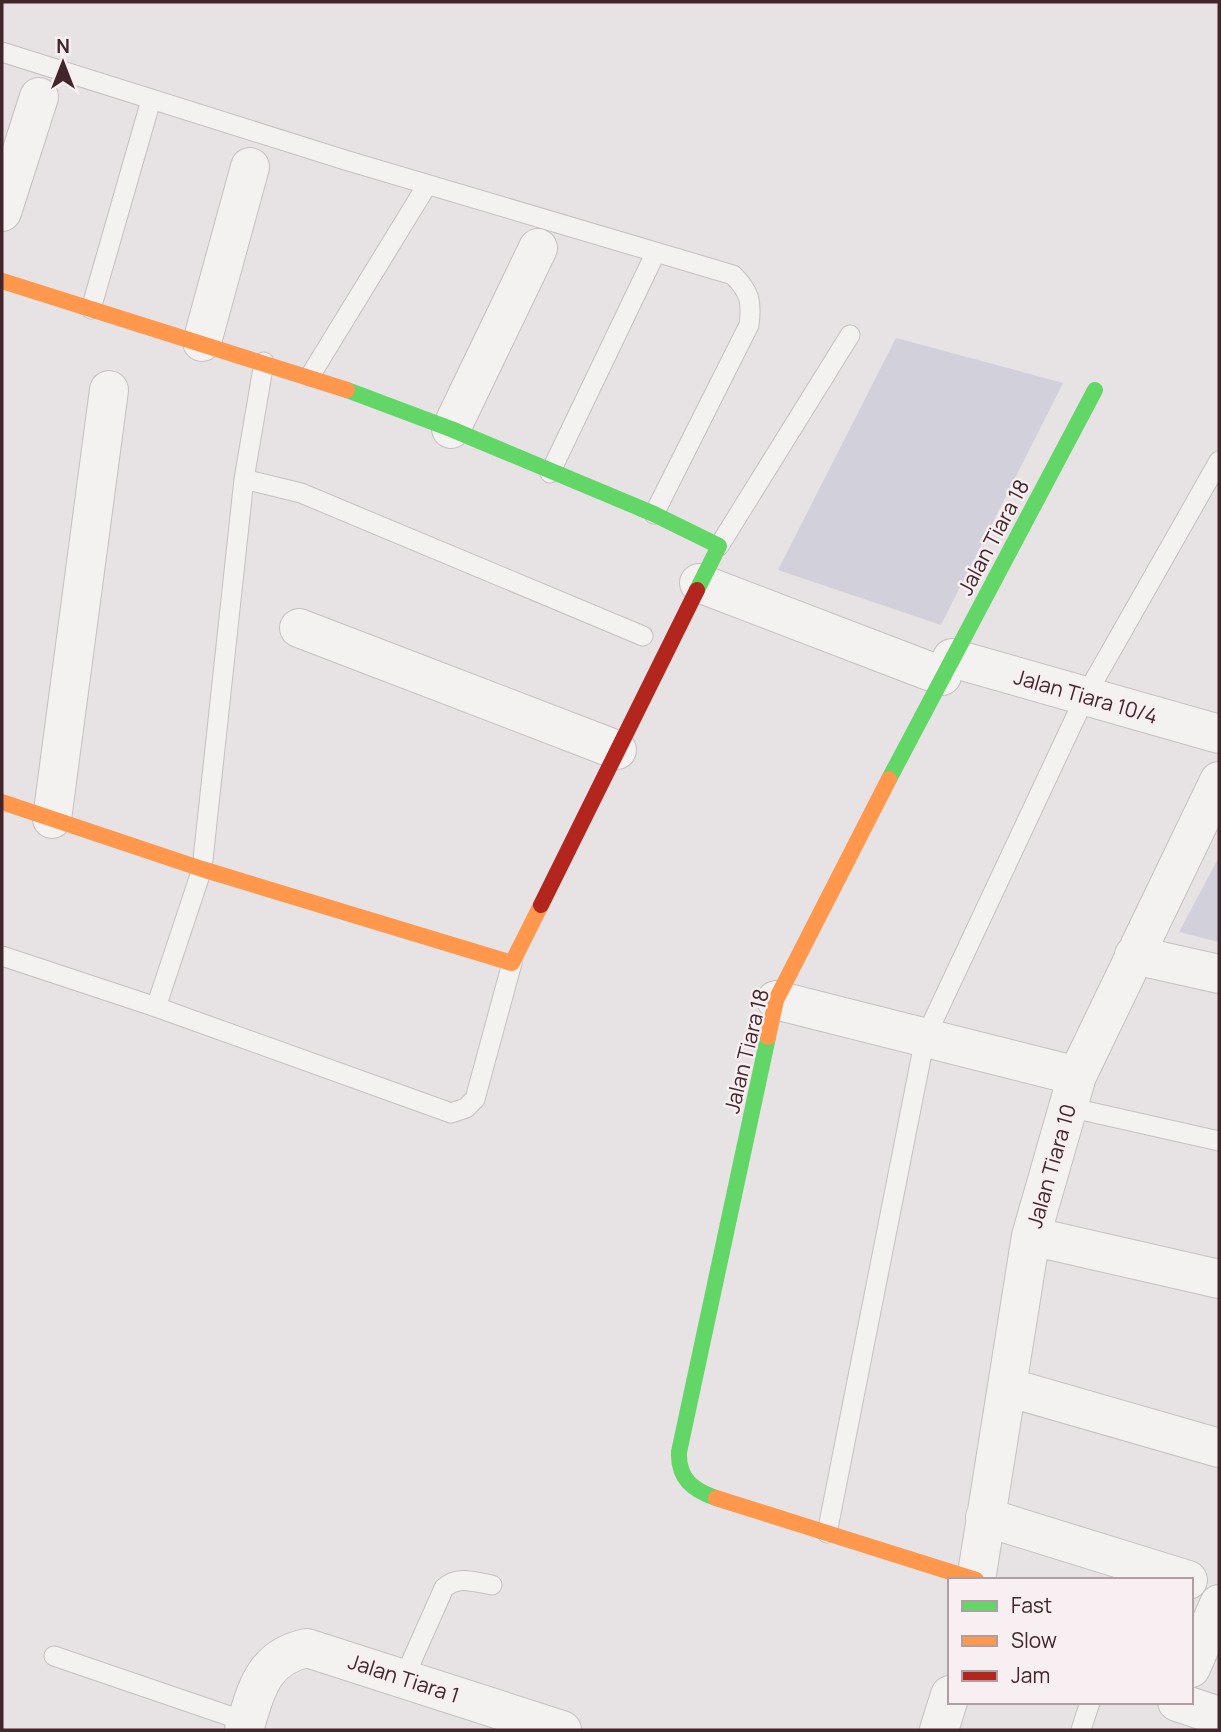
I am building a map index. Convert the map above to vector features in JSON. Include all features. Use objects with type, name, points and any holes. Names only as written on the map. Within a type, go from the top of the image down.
[{"type":"street","points":[[2,212],[39,97]]},
{"type":"street","points":[[202,342],[250,167]]},
{"type":"street","points":[[451,429],[538,248]]},
{"type":"street","points":[[2,281],[310,376],[451,429],[550,473],[653,514],[719,546],[512,963],[202,869],[2,802]]},
{"type":"street","points":[[52,819],[109,390]]},
{"type":"street","name":"Jalan Tiara 18","points":[[970,1578],[701,1493],[690,1486],[678,1465],[776,1000],[947,667],[1095,390]]},
{"type":"street","name":"Jalan Tiara 10/4","points":[[699,583],[947,667],[1086,695],[1219,734]]},
{"type":"street","points":[[299,628],[617,750]]},
{"type":"street","name":"Jalan Tiara 10","points":[[976,1578],[1031,1236],[1072,1091],[1134,955],[1219,781]]},
{"type":"street","points":[[1134,955],[1219,974]]},
{"type":"street","points":[[776,1000],[925,1038],[1072,1091]]},
{"type":"street","points":[[1031,1236],[1219,1279]]},
{"type":"street","points":[[1007,1387],[1219,1448]]},
{"type":"street","points":[[985,1517],[1183,1578]]},
{"type":"street","points":[[1193,1581],[1219,1589]]},
{"type":"street","points":[[1193,1663],[1219,1604]]},
{"type":"street","name":"Jalan Tiara 1","points":[[245,1726],[266,1671],[277,1659],[307,1648],[562,1730]]},
{"type":"street","points":[[939,1730],[948,1701]]},
{"type":"street","points":[[1183,1704],[1219,1716]]},
{"type":"lane","points":[[2,52],[426,185],[733,275],[748,290],[752,304],[749,325],[653,514]]},
{"type":"lane","points":[[91,309],[151,100]]},
{"type":"lane","points":[[310,376],[426,185]]},
{"type":"lane","points":[[550,473],[655,254]]},
{"type":"lane","points":[[719,546],[850,335]]},
{"type":"lane","points":[[156,1007],[202,869],[244,479],[264,362]]},
{"type":"lane","points":[[827,1533],[925,1038],[1086,695],[1219,461]]},
{"type":"lane","points":[[244,479],[301,493],[643,636]]},
{"type":"lane","points":[[2,956],[156,1007],[451,1113],[466,1108],[475,1099],[512,963]]},
{"type":"lane","points":[[1072,1091],[1219,1141]]},
{"type":"lane","points":[[404,1678],[444,1588],[451,1581],[465,1580],[492,1585]]},
{"type":"lane","points":[[54,1656],[245,1726]]},
{"type":"lane","points":[[1081,1730],[1089,1704]]},
{"type":"shaded area","points":[[896,338],[1063,383],[941,625],[778,570]]},
{"type":"shaded area","points":[[1219,857],[1219,942],[1179,932]]},
{"type":"traffic: fast","points":[[347,390],[451,429],[654,514],[719,546],[697,590]]},
{"type":"traffic: fast","points":[[889,779],[1095,390]]},
{"type":"traffic: fast","points":[[716,1498],[688,1482],[681,1469],[679,1452],[768,1037]]},
{"type":"traffic: slow","points":[[2,281],[347,390]]},
{"type":"traffic: slow","points":[[768,1037],[776,1000],[889,779]]},
{"type":"traffic: slow","points":[[2,802],[202,869],[512,963],[541,905]]},
{"type":"traffic: slow","points":[[716,1498],[970,1578]]},
{"type":"traffic: jam","points":[[541,905],[697,590]]}]
